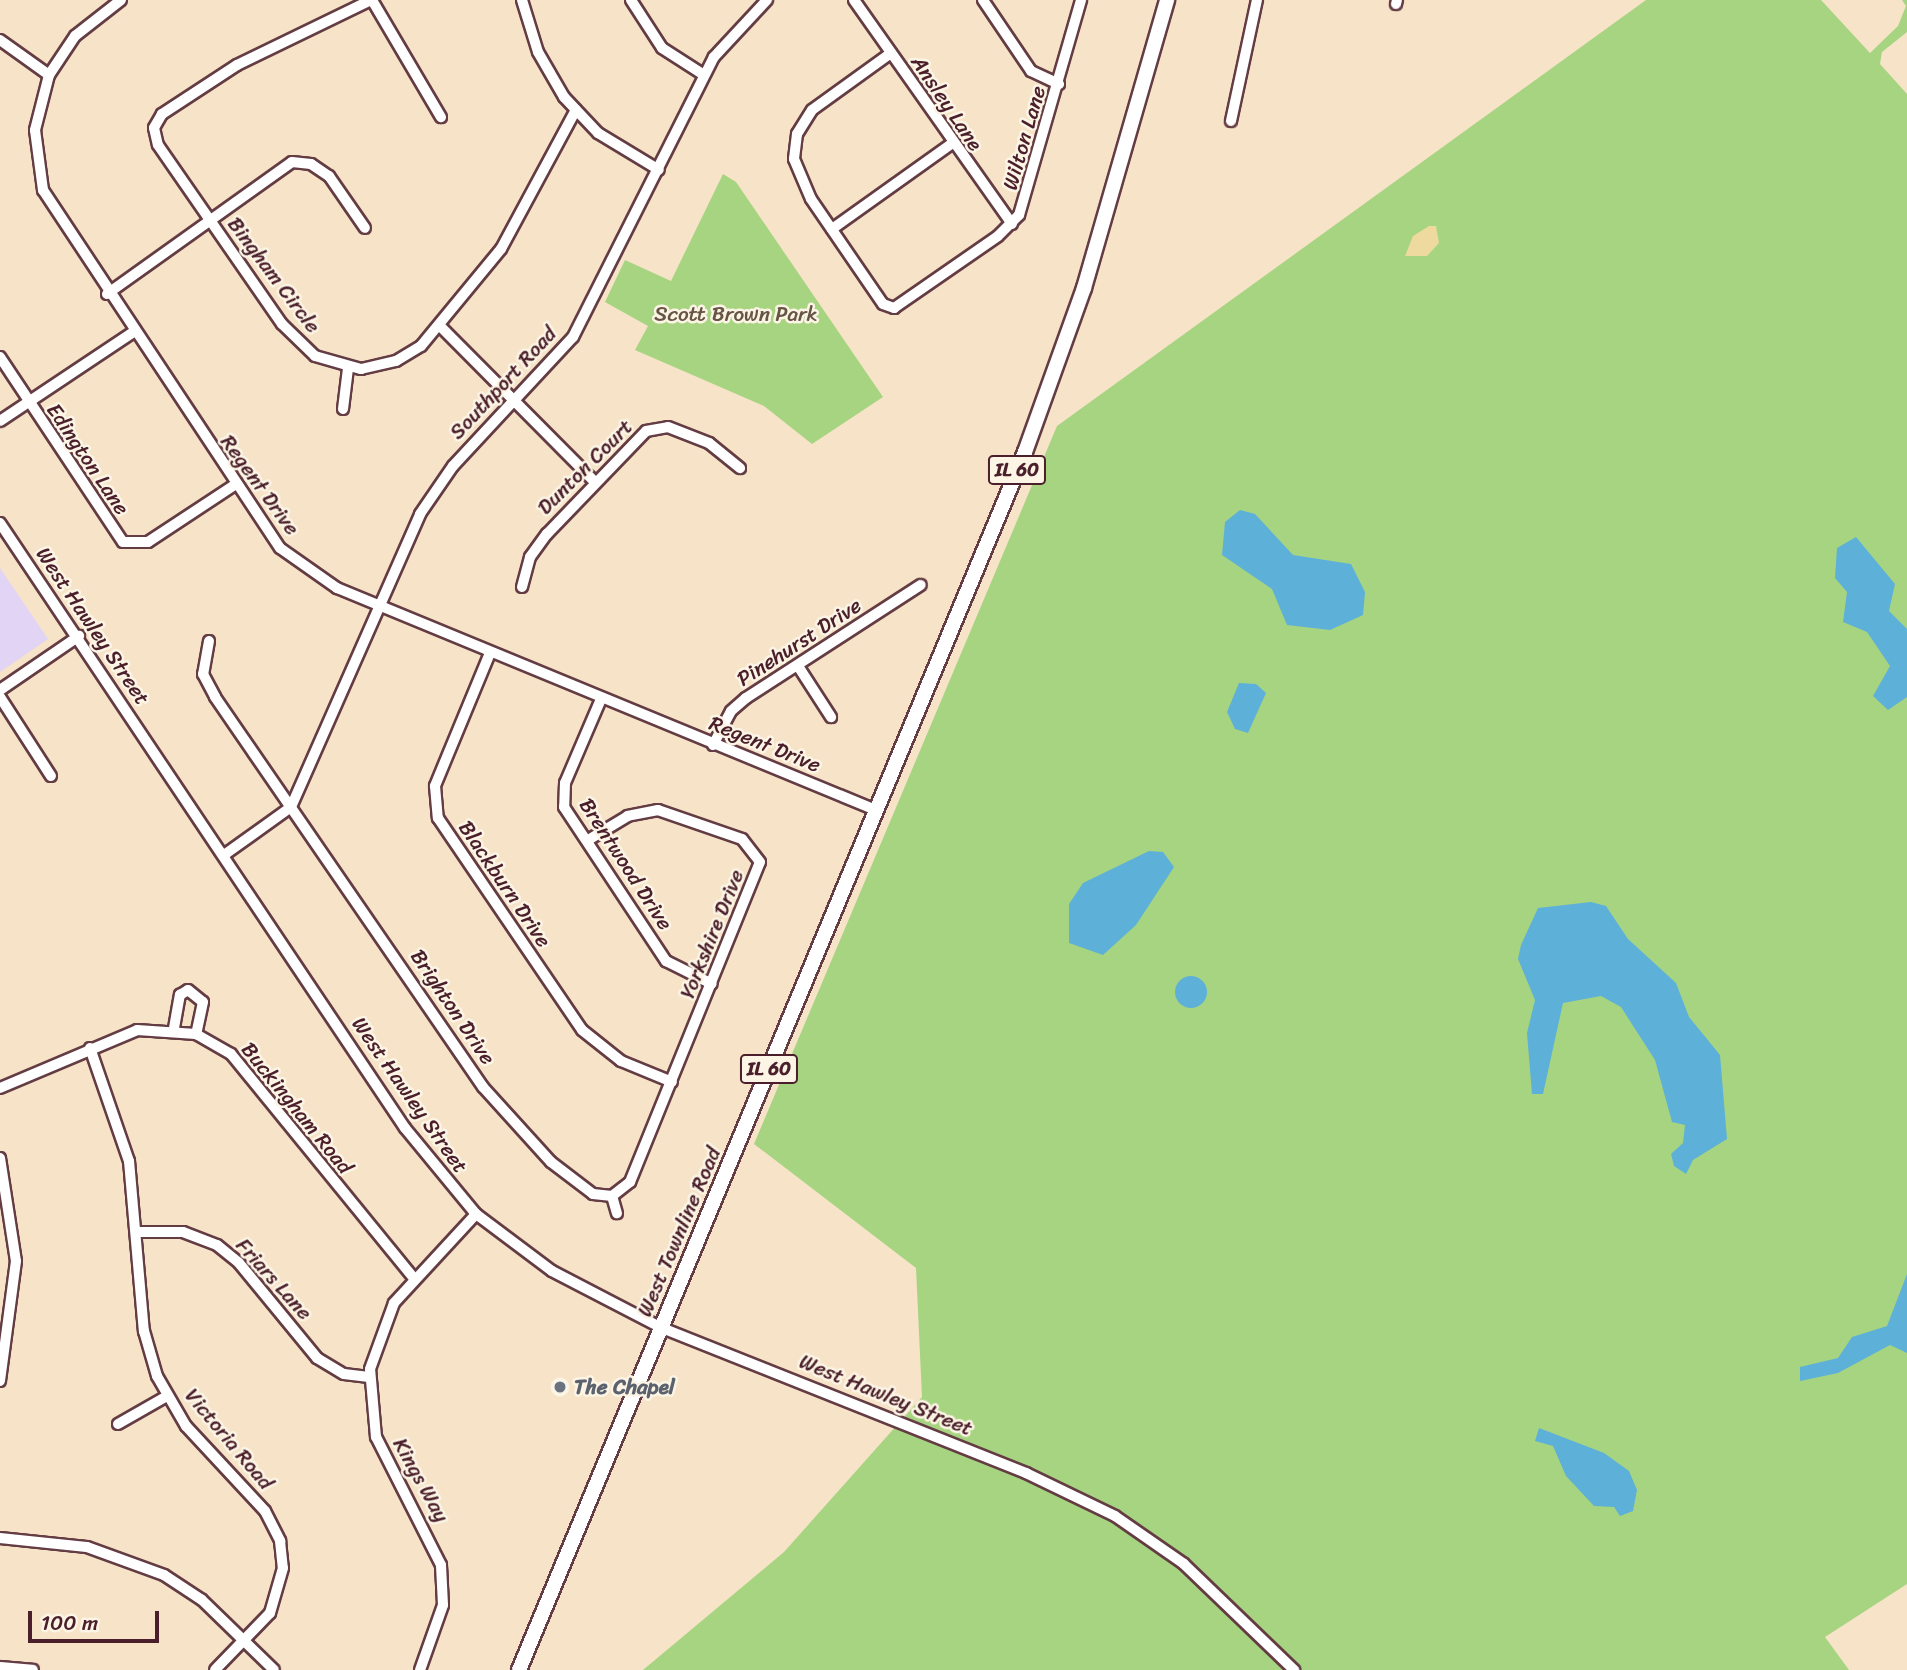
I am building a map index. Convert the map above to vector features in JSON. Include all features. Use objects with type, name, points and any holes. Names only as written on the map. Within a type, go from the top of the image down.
[{"type":"main road","name":"IL 60","points":[[877,810],[1063,348],[1167,0]]},
{"type":"main road","name":"West Townline Road","points":[[519,1670],[877,810]]},
{"type":"street","name":"Regent Drive","points":[[121,0],[75,36],[49,75],[35,130],[40,178],[59,222],[233,486],[294,560],[378,606],[877,810]]},
{"type":"street","points":[[371,0],[441,117]]},
{"type":"street","name":"Bingham Circle","points":[[371,0],[237,65],[157,120],[158,145],[292,338],[315,356],[348,368],[397,361],[440,326],[501,249],[576,110]]},
{"type":"street","points":[[522,0],[538,52],[576,110],[617,147],[659,170]]},
{"type":"street","points":[[631,0],[662,48],[704,75]]},
{"type":"street","name":"Southport Road","points":[[291,807],[378,606],[431,496],[591,310],[704,75],[729,36],[767,0]]},
{"type":"street","name":"Ansley Lane","points":[[855,0],[951,144],[1012,224]]},
{"type":"street","points":[[982,0],[1031,71],[1059,83]]},
{"type":"street","name":"Wilton Lane","points":[[832,229],[883,304],[894,308],[1012,224],[1033,181],[1081,0]]},
{"type":"street","points":[[1231,121],[1257,0]]},
{"type":"street","points":[[0,40],[49,75]]},
{"type":"street","points":[[891,53],[819,104],[797,134],[798,176],[832,229],[951,144]]},
{"type":"street","points":[[107,295],[211,222],[272,171],[301,161],[329,176],[365,228]]},
{"type":"street","points":[[440,326],[595,482]]},
{"type":"street","points":[[0,421],[132,333]]},
{"type":"street","name":"Edington Lane","points":[[0,356],[27,403],[123,542],[148,542],[233,486]]},
{"type":"street","points":[[344,409],[348,368]]},
{"type":"street","name":"Dunton Court","points":[[522,587],[530,557],[595,482],[646,431],[660,426],[709,443],[740,468]]},
{"type":"street","name":"West Hawley Street","points":[[0,523],[79,636],[405,1128],[475,1214],[552,1271],[662,1328],[1089,1501],[1184,1564],[1294,1670]]},
{"type":"street","name":"Pinehurst Drive","points":[[713,744],[731,711],[921,585]]},
{"type":"street","points":[[0,690],[79,636]]},
{"type":"street","name":"Brighton Drive","points":[[209,641],[202,662],[206,681],[500,1109],[564,1173],[593,1194],[612,1196]]},
{"type":"street","name":"Blackburn Drive","points":[[491,653],[435,786],[438,818],[582,1030],[621,1061],[672,1082]]},
{"type":"street","points":[[798,666],[831,717]]},
{"type":"street","points":[[0,697],[51,776]]},
{"type":"street","name":"Brentwood Drive","points":[[601,699],[562,793],[588,840],[671,966],[712,984]]},
{"type":"street","points":[[224,856],[291,807]]},
{"type":"street","name":"Yorkshire Drive","points":[[588,840],[628,816],[658,810],[752,845],[759,870],[630,1182],[612,1196]]},
{"type":"street","points":[[174,1028],[180,995],[188,990],[203,1002],[196,1034]]},
{"type":"street","name":"Buckingham Road","points":[[0,1088],[137,1030],[174,1028],[196,1034],[231,1054],[414,1278]]},
{"type":"street","name":"Victoria Road","points":[[90,1048],[123,1138],[139,1231],[144,1331],[167,1396],[265,1511],[280,1541],[283,1568],[276,1600],[246,1640],[215,1670]]},
{"type":"street","points":[[0,1158],[16,1261],[0,1381]]},
{"type":"street","points":[[612,1196],[617,1213]]},
{"type":"street","name":"Kings Way","points":[[420,1670],[443,1605],[441,1565],[379,1446],[369,1377],[385,1319],[414,1278],[475,1214]]},
{"type":"street","name":"Friars Lane","points":[[139,1231],[183,1232],[217,1245],[239,1263],[317,1358],[344,1374],[369,1377]]},
{"type":"street","points":[[118,1424],[167,1396]]},
{"type":"street","points":[[0,1538],[74,1545],[139,1563],[202,1600],[274,1670]]},
{"type":"street","points":[[0,1667],[33,1670]]},
{"type":"shaded area","points":[[0,568],[48,639],[0,672]]},
{"type":"green space","points":[[1646,0],[1821,0],[1870,53],[1898,26],[1906,6],[1902,0],[1907,0],[1907,32],[1882,52],[1880,64],[1907,94],[1907,1584],[1825,1637],[1849,1670],[643,1670],[784,1552],[922,1397],[916,1268],[754,1144],[1057,426]]},
{"type":"green space","name":"Scott Brown Park","points":[[723,174],[736,182],[883,397],[812,444],[764,406],[635,350],[648,326],[605,302],[625,260],[671,281]]},
{"type":"sand","points":[[1429,226],[1436,226],[1439,243],[1427,256],[1405,256],[1413,236]]},
{"type":"water","points":[[1240,510],[1255,514],[1293,555],[1351,564],[1365,592],[1363,615],[1330,630],[1287,625],[1272,589],[1222,555],[1225,522]]},
{"type":"water","points":[[1856,537],[1895,584],[1889,611],[1907,629],[1907,697],[1888,710],[1873,696],[1890,666],[1867,632],[1843,622],[1847,592],[1835,578],[1837,548]]},
{"type":"water","points":[[1239,683],[1256,684],[1266,693],[1248,733],[1235,729],[1227,712]]},
{"type":"water","points":[[1149,851],[1163,852],[1174,867],[1136,925],[1103,955],[1069,943],[1069,904],[1083,883]]},
{"type":"water","points":[[1591,902],[1606,906],[1628,939],[1676,983],[1689,1017],[1720,1055],[1727,1139],[1693,1160],[1686,1174],[1674,1166],[1671,1154],[1683,1143],[1685,1125],[1672,1122],[1655,1060],[1621,1007],[1601,996],[1563,1003],[1543,1094],[1532,1094],[1527,1033],[1535,1000],[1518,959],[1521,945],[1538,908]]},
{"type":"water","points":[[1191,976],[1203,980],[1207,992],[1203,1004],[1191,1008],[1179,1004],[1175,992],[1179,980]]},
{"type":"water","points":[[1907,1274],[1907,1353],[1890,1345],[1838,1373],[1800,1381],[1800,1367],[1838,1358],[1852,1337],[1887,1326]]},
{"type":"water","points":[[1539,1428],[1604,1453],[1629,1471],[1637,1490],[1633,1511],[1620,1516],[1614,1507],[1594,1506],[1566,1476],[1553,1446],[1535,1441]]},
{"type":"place","name":"The Chapel","points":[[560,1387]]}]
